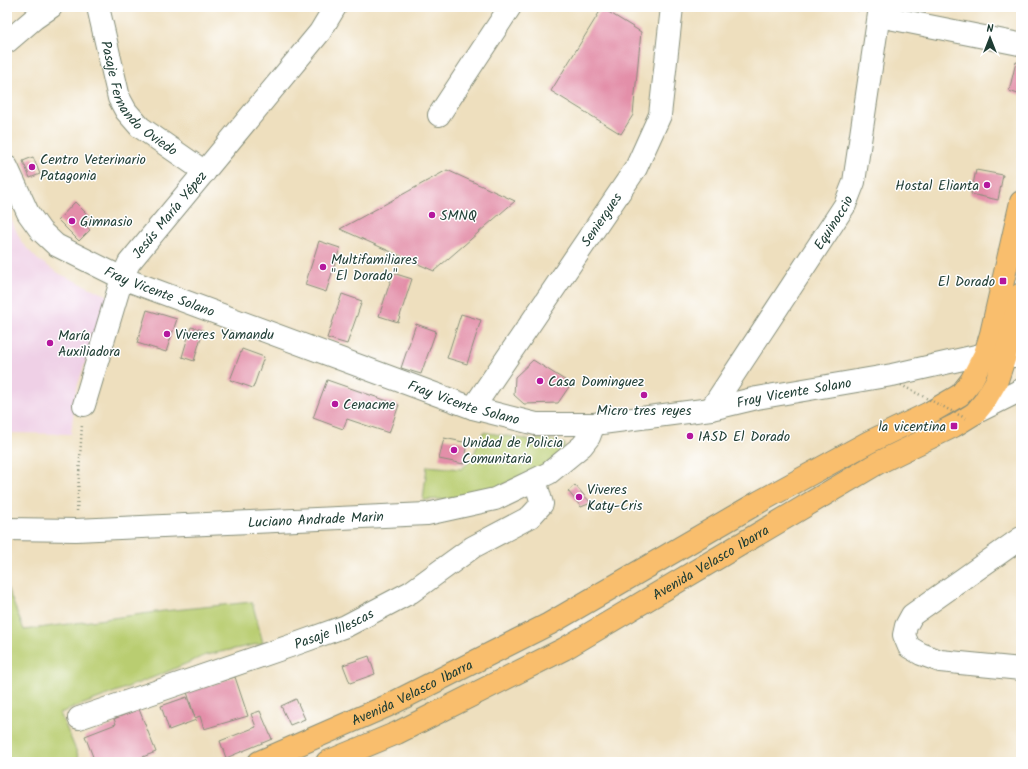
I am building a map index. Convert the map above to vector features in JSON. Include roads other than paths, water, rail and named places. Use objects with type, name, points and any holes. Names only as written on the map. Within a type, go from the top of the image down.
[{"type":"main road","points":[[1004,355],[991,334],[1021,202]]},
{"type":"main road","name":"Avenida Velasco Ibarra","points":[[327,762],[397,733],[564,649],[878,463],[954,426],[971,416],[984,402],[997,380],[1021,294]]},
{"type":"main road","name":"Avenida Velasco Ibarra","points":[[259,762],[387,706],[549,624],[766,498],[869,442],[929,413],[960,395],[971,381],[1004,355]]},
{"type":"street","points":[[7,42],[35,18],[51,7]]},
{"type":"street","name":"Pasaje Fernando Oviedo","points":[[98,7],[119,98],[126,111],[140,127],[205,172]]},
{"type":"street","name":"Jesús María Yépez","points":[[84,405],[122,278],[129,263],[320,32],[335,7]]},
{"type":"street","points":[[439,115],[510,7]]},
{"type":"street","name":"Seniergues","points":[[473,408],[639,162],[660,115],[672,7]]},
{"type":"street","points":[[879,12],[1019,44]]},
{"type":"street","name":"Equinoccio","points":[[712,409],[845,205],[854,182],[879,12]]},
{"type":"street","name":"Fray Vicente Solano","points":[[7,167],[28,213],[41,231],[56,245],[122,278],[473,408],[536,424],[594,424],[712,409],[757,398],[1004,355]]},
{"type":"street","points":[[971,416],[1021,390]]},
{"type":"street","name":"Luciano Andrade Marin","points":[[7,529],[76,530],[427,514],[495,498],[549,473],[582,446],[589,437],[594,424]]},
{"type":"street","name":"Pasaje Illescas","points":[[79,718],[346,626],[411,592],[473,547],[530,517],[542,504],[535,480]]},
{"type":"street","points":[[1017,666],[940,661],[921,654],[909,646],[904,635],[906,626],[912,615],[1021,538]]},
{"type":"place","name":"Centro Veterinario Patagonia","points":[[32,167]]},
{"type":"place","name":"Hostal Elianta","points":[[987,185]]},
{"type":"place","name":"SMNQ","points":[[432,215]]},
{"type":"place","name":"Gimnasio","points":[[72,221]]},
{"type":"place","name":"Multifamiliares \"El Dorado\"","points":[[323,267]]},
{"type":"place","name":"El Dorado","points":[[1003,281]]},
{"type":"place","name":"Viveres Yamandu","points":[[167,334]]},
{"type":"place","name":"María Auxiliadora","points":[[50,343]]},
{"type":"place","name":"Casa Dominguez","points":[[540,381]]},
{"type":"place","name":"Micro tres reyes","points":[[644,395]]},
{"type":"place","name":"Cenacme","points":[[335,404]]},
{"type":"place","name":"la vicentina","points":[[954,426]]},
{"type":"place","name":"IASD El Dorado","points":[[690,436]]},
{"type":"place","name":"Unidad de Policia Comunitaria","points":[[454,450]]},
{"type":"place","name":"Viveres Katy-Cris","points":[[579,497]]}]
